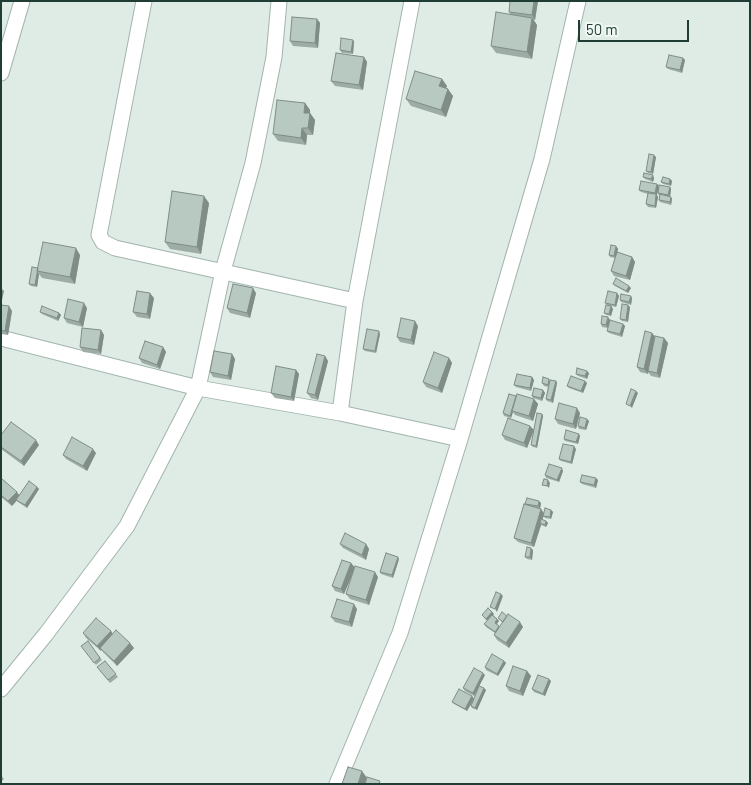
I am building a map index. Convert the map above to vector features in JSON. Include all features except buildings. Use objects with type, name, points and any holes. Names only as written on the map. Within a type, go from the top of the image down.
[{"type":"street","points":[[1,73],[22,1]]},
{"type":"street","points":[[144,1],[99,235],[103,242],[115,248],[355,301]]},
{"type":"street","points":[[1,689],[46,634],[127,526],[198,388],[224,271],[253,162],[274,57],[279,1]]},
{"type":"street","points":[[340,413],[355,301],[412,1]]},
{"type":"street","points":[[336,784],[400,633],[460,440],[542,159],[578,1]]},
{"type":"street","points":[[1,338],[198,388],[340,413],[460,440]]}]
